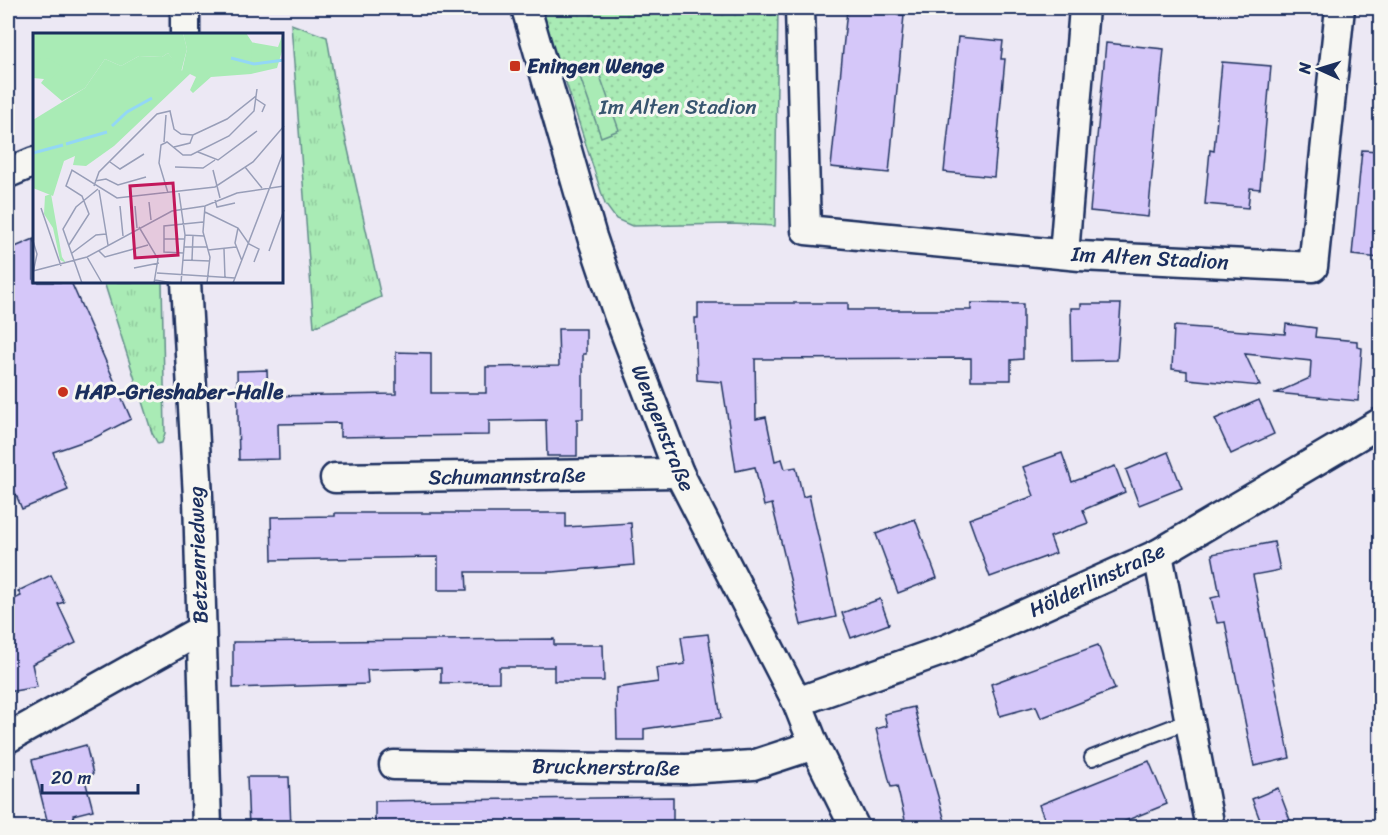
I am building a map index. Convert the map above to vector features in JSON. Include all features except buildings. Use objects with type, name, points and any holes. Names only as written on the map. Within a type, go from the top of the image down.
[{"type":"street","points":[[184,33],[185,8]]},
{"type":"street","name":"Wengenstraße","points":[[526,8],[592,237],[618,314],[679,473],[797,702],[814,745],[855,828]]},
{"type":"street","name":"Im Alten Stadion","points":[[800,8],[806,230],[1064,254],[1313,267],[1340,8]]},
{"type":"street","points":[[1064,254],[1084,8]]},
{"type":"street","points":[[8,173],[33,162]]},
{"type":"street","name":"Betzenriedweg","points":[[186,284],[198,497],[207,828]]},
{"type":"street","name":"Hölderlinstraße","points":[[797,702],[947,649],[1158,554],[1380,423]]},
{"type":"street","name":"Schumannstraße","points":[[335,478],[679,473]]},
{"type":"street","points":[[1158,554],[1210,828]]},
{"type":"street","points":[[8,738],[201,630]]},
{"type":"street","name":"Brucknerstraße","points":[[394,765],[686,769],[753,765],[814,745]]},
{"type":"lane","points":[[1092,758],[1191,720]]},
{"type":"green space","name":"Im Alten Stadion","points":[[543,8],[778,8],[775,226],[731,224],[632,226],[616,219],[605,204],[561,67],[550,41]]},
{"type":"green space","points":[[291,24],[327,37],[341,118],[381,297],[314,327]]},
{"type":"green space","points":[[598,70],[619,130],[601,137],[580,77]]},
{"type":"green space","points":[[105,284],[162,284],[165,433],[162,443],[158,444],[152,433]]},
{"type":"place","name":"Eningen Wenge","points":[[515,66]]},
{"type":"place","name":"HAP-Grieshaber-Halle","points":[[63,392]]}]
